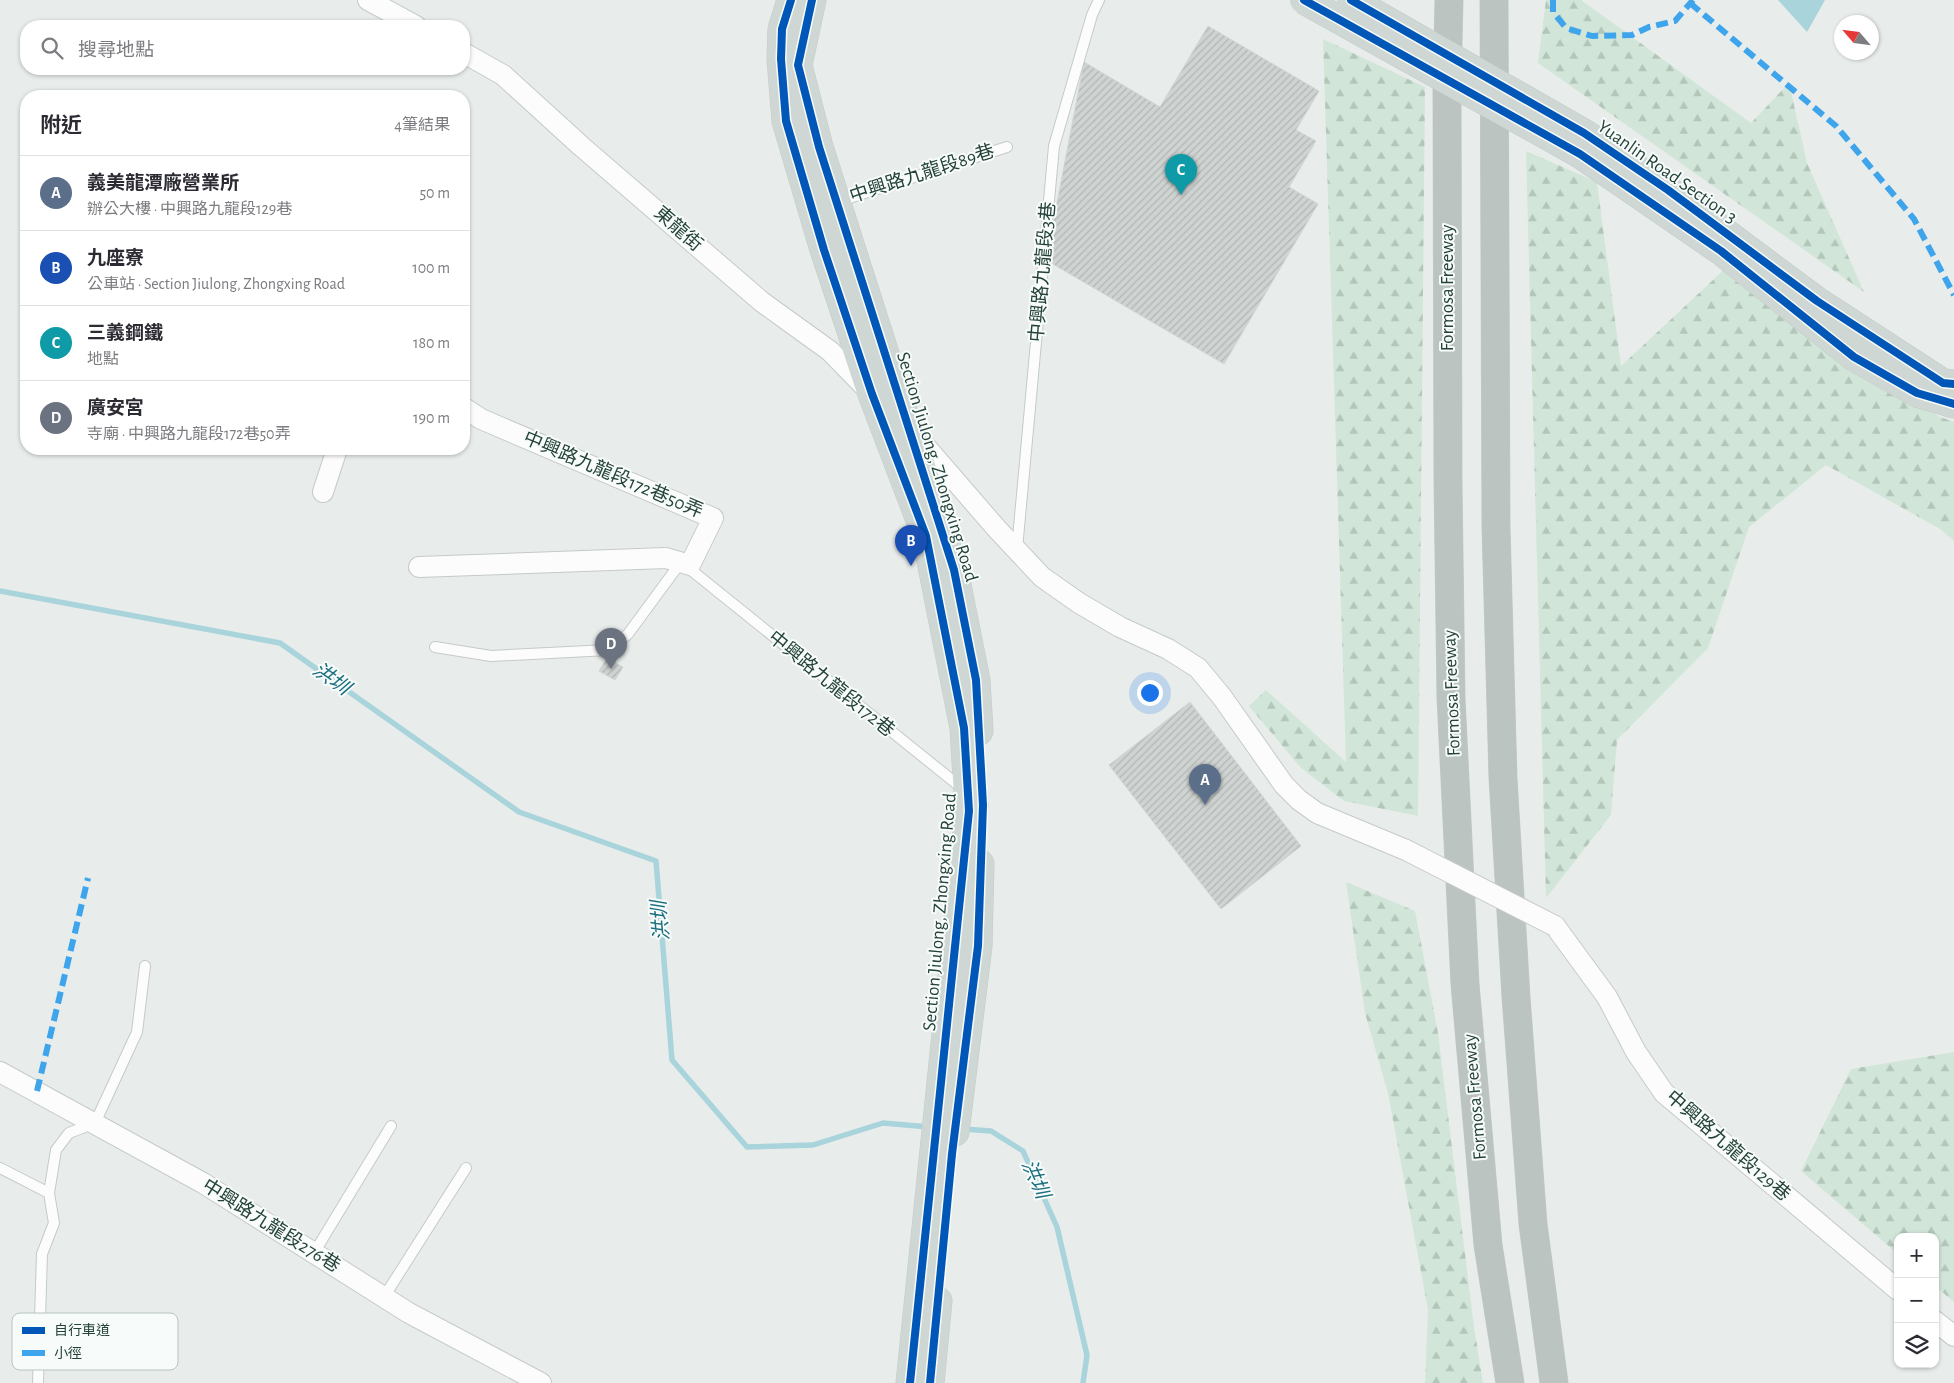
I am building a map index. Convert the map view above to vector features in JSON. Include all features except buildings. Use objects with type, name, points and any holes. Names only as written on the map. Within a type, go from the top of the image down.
[{"type":"highway","name":"Formosa Freeway","points":[[1448,0],[1448,472],[1451,708],[1466,1003],[1488,1244],[1510,1383]]},
{"type":"highway","points":[[1494,0],[1496,527],[1503,778],[1516,997],[1533,1224],[1554,1383]]},
{"type":"main road","name":"Section Jiulong, Zhongxing Road","points":[[791,0],[782,29],[780,59],[786,121],[824,250],[954,570],[976,680],[975,800],[978,946],[948,1105],[943,1157]]},
{"type":"main road","name":"Section Jiulong, Zhongxing Road","points":[[812,0],[798,65],[890,410],[926,536],[964,728],[975,800]]},
{"type":"main road","name":"Yuanlin Road Section 3","points":[[1304,0],[1582,143],[1668,190],[1817,301],[1943,383],[1954,384]]},
{"type":"main road","name":"Yuanlin Road Section 3","points":[[1351,0],[1582,143],[1854,357],[1917,393],[1954,404]]},
{"type":"main road","points":[[910,1383],[943,1157]]},
{"type":"main road","points":[[930,1383],[943,1157]]},
{"type":"street","points":[[368,0],[405,20]]},
{"type":"street","name":"東龍街","points":[[470,56],[503,75],[581,146],[762,302],[830,351],[890,410]]},
{"type":"street","points":[[890,410],[1017,550]]},
{"type":"street","name":"中興路九龍段172巷50弄","points":[[470,412],[481,419],[713,518],[690,565],[681,562]]},
{"type":"street","points":[[323,492],[335,455]]},
{"type":"street","name":"中興路九龍段129巷","points":[[1017,550],[1042,577],[1079,603],[1120,627],[1168,649],[1198,668],[1222,696],[1284,785],[1316,813],[1406,850],[1555,926],[1607,997],[1636,1052],[1664,1093],[1894,1287]]},
{"type":"street","points":[[419,567],[666,558],[681,562]]},
{"type":"street","name":"中興路九龍段276巷","points":[[0,1072],[203,1183],[409,1313],[541,1383]]},
{"type":"street","points":[[1938,1323],[1954,1336]]},
{"type":"lane","name":"中興路九龍段3巷","points":[[1017,550],[1054,146],[1092,15],[1099,0]]},
{"type":"lane","name":"中興路九龍段89巷","points":[[836,202],[1007,147]]},
{"type":"lane","points":[[434,647],[492,656],[608,650],[628,634],[681,562]]},
{"type":"lane","name":"中興路九龍段172巷","points":[[681,562],[975,800]]},
{"type":"lane","points":[[40,1313],[42,1254],[54,1223],[49,1194],[56,1150],[68,1133],[95,1123],[137,1032],[146,966]]},
{"type":"lane","points":[[314,1253],[390,1126]]},
{"type":"lane","points":[[0,1168],[49,1194]]},
{"type":"lane","points":[[384,1297],[466,1168]]},
{"type":"lane","points":[[38,1370],[38,1383]]},
{"type":"green space","points":[[1546,0],[1581,0],[1751,123],[1789,83],[1807,163],[1864,292],[1538,63]]},
{"type":"green space","points":[[1323,39],[1425,87],[1418,816],[1344,801],[1301,768],[1249,706],[1266,690],[1346,762]]},
{"type":"green space","points":[[1526,151],[1597,182],[1621,366],[1729,265],[1938,416],[1954,422],[1954,541],[1940,529],[1826,465],[1749,527],[1708,648],[1617,740],[1611,815],[1546,898]]},
{"type":"green space","points":[[1346,882],[1415,911],[1438,1033],[1474,1327],[1483,1383],[1425,1383],[1428,1310],[1388,1093],[1365,1013]]},
{"type":"green space","points":[[1954,1052],[1954,1302],[1939,1289],[1939,1233],[1894,1233],[1894,1251],[1801,1171],[1851,1069]]},
{"type":"water","points":[[1778,0],[1825,0],[1807,32]]},
{"type":"waterway","name":"洪圳","points":[[0,591],[280,643],[519,812],[656,861],[672,1060],[747,1147],[813,1145],[883,1123],[929,1127]]},
{"type":"waterway","name":"洪圳","points":[[963,1129],[991,1131],[1023,1151],[1057,1227],[1087,1355],[1083,1383]]},
{"type":"marked path","points":[[1553,0],[1553,12],[1566,28],[1592,36],[1632,35],[1649,27],[1675,21],[1693,0]]},
{"type":"marked path","points":[[1690,3],[1836,126],[1914,219],[1954,295]]},
{"type":"marked path","points":[[37,1091],[88,878]]},
{"type":"cycle path","points":[[791,0],[782,29],[781,59],[786,121],[824,250],[872,394],[926,536],[964,728],[969,811],[910,1383]]},
{"type":"cycle path","points":[[812,0],[798,65],[819,147],[954,570],[976,680],[983,805],[978,946],[952,1154],[930,1383]]},
{"type":"cycle path","points":[[1304,0],[1580,154],[1721,251],[1854,357],[1917,393],[1954,404]]},
{"type":"cycle path","points":[[1351,0],[1584,133],[1668,190],[1817,301],[1943,383],[1954,384]]},
{"type":"place","name":"三義鋼鐵","points":[[1181,195]]},
{"type":"place","name":"九座寮","points":[[911,566]]},
{"type":"place","name":"廣安宮","points":[[611,669]]},
{"type":"place","name":"義美龍潭廠營業所","points":[[1205,805]]}]
